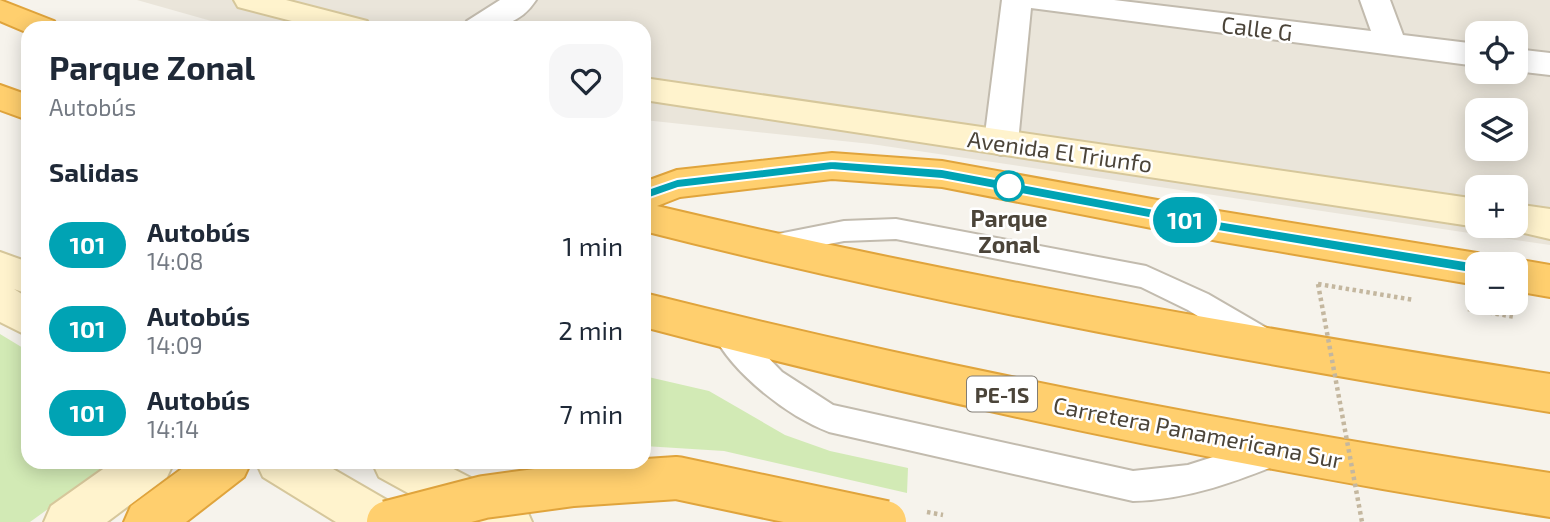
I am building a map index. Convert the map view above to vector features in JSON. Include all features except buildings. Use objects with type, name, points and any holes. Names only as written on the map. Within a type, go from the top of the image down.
[{"type":"highway","points":[[0,10],[26,21]]},
{"type":"highway","points":[[0,97],[21,105]]},
{"type":"highway","points":[[651,193],[677,184],[832,166],[942,174],[1218,226],[1465,267]]},
{"type":"highway","points":[[651,219],[763,247],[1009,299],[1277,349],[1550,393]]},
{"type":"highway","points":[[1528,277],[1550,281]]},
{"type":"highway","name":"Carretera Panamericana Sur","points":[[651,312],[726,332],[998,393],[1280,449],[1550,495]]},
{"type":"highway","points":[[148,522],[219,469]]},
{"type":"highway","points":[[388,522],[484,497],[573,485],[677,478],[885,522]]},
{"type":"main road","points":[[249,0],[329,21]]},
{"type":"main road","name":"Avenida El Triunfo","points":[[651,90],[1465,211]]},
{"type":"main road","points":[[1528,220],[1550,224]]},
{"type":"main road","points":[[0,268],[21,276]]},
{"type":"main road","points":[[0,301],[21,314]]},
{"type":"main road","points":[[68,522],[141,469]]},
{"type":"main road","points":[[291,469],[380,522]]},
{"type":"main road","points":[[408,469],[508,522]]},
{"type":"street","points":[[489,21],[521,0]]},
{"type":"street","points":[[1001,142],[1017,0]]},
{"type":"street","name":"Calle G","points":[[1037,0],[1465,54]]},
{"type":"street","points":[[1375,0],[1391,45]]},
{"type":"street","points":[[1528,61],[1550,64]]},
{"type":"lane","points":[[726,332],[768,381],[796,402],[829,418],[1133,486],[1161,486],[1186,482],[1280,449]]},
{"type":"path","points":[[1318,284],[1362,522]]},
{"type":"shaded area","points":[[137,0],[1550,0],[1550,245],[1503,238],[1528,238],[1528,175],[1465,175],[1465,232],[871,144],[651,121],[651,21],[211,21]]},
{"type":"green space","points":[[0,334],[21,347],[21,469],[103,469],[30,522],[0,522]]},
{"type":"green space","points":[[651,378],[709,391],[785,435],[830,451],[908,468],[907,493],[724,451],[651,446]]},
{"type":"bus line","name":"101","points":[[651,193],[677,184],[832,166],[942,174],[1218,226],[1465,267]]},
{"type":"place","name":"Parque Zonal","points":[[1009,186]]}]
